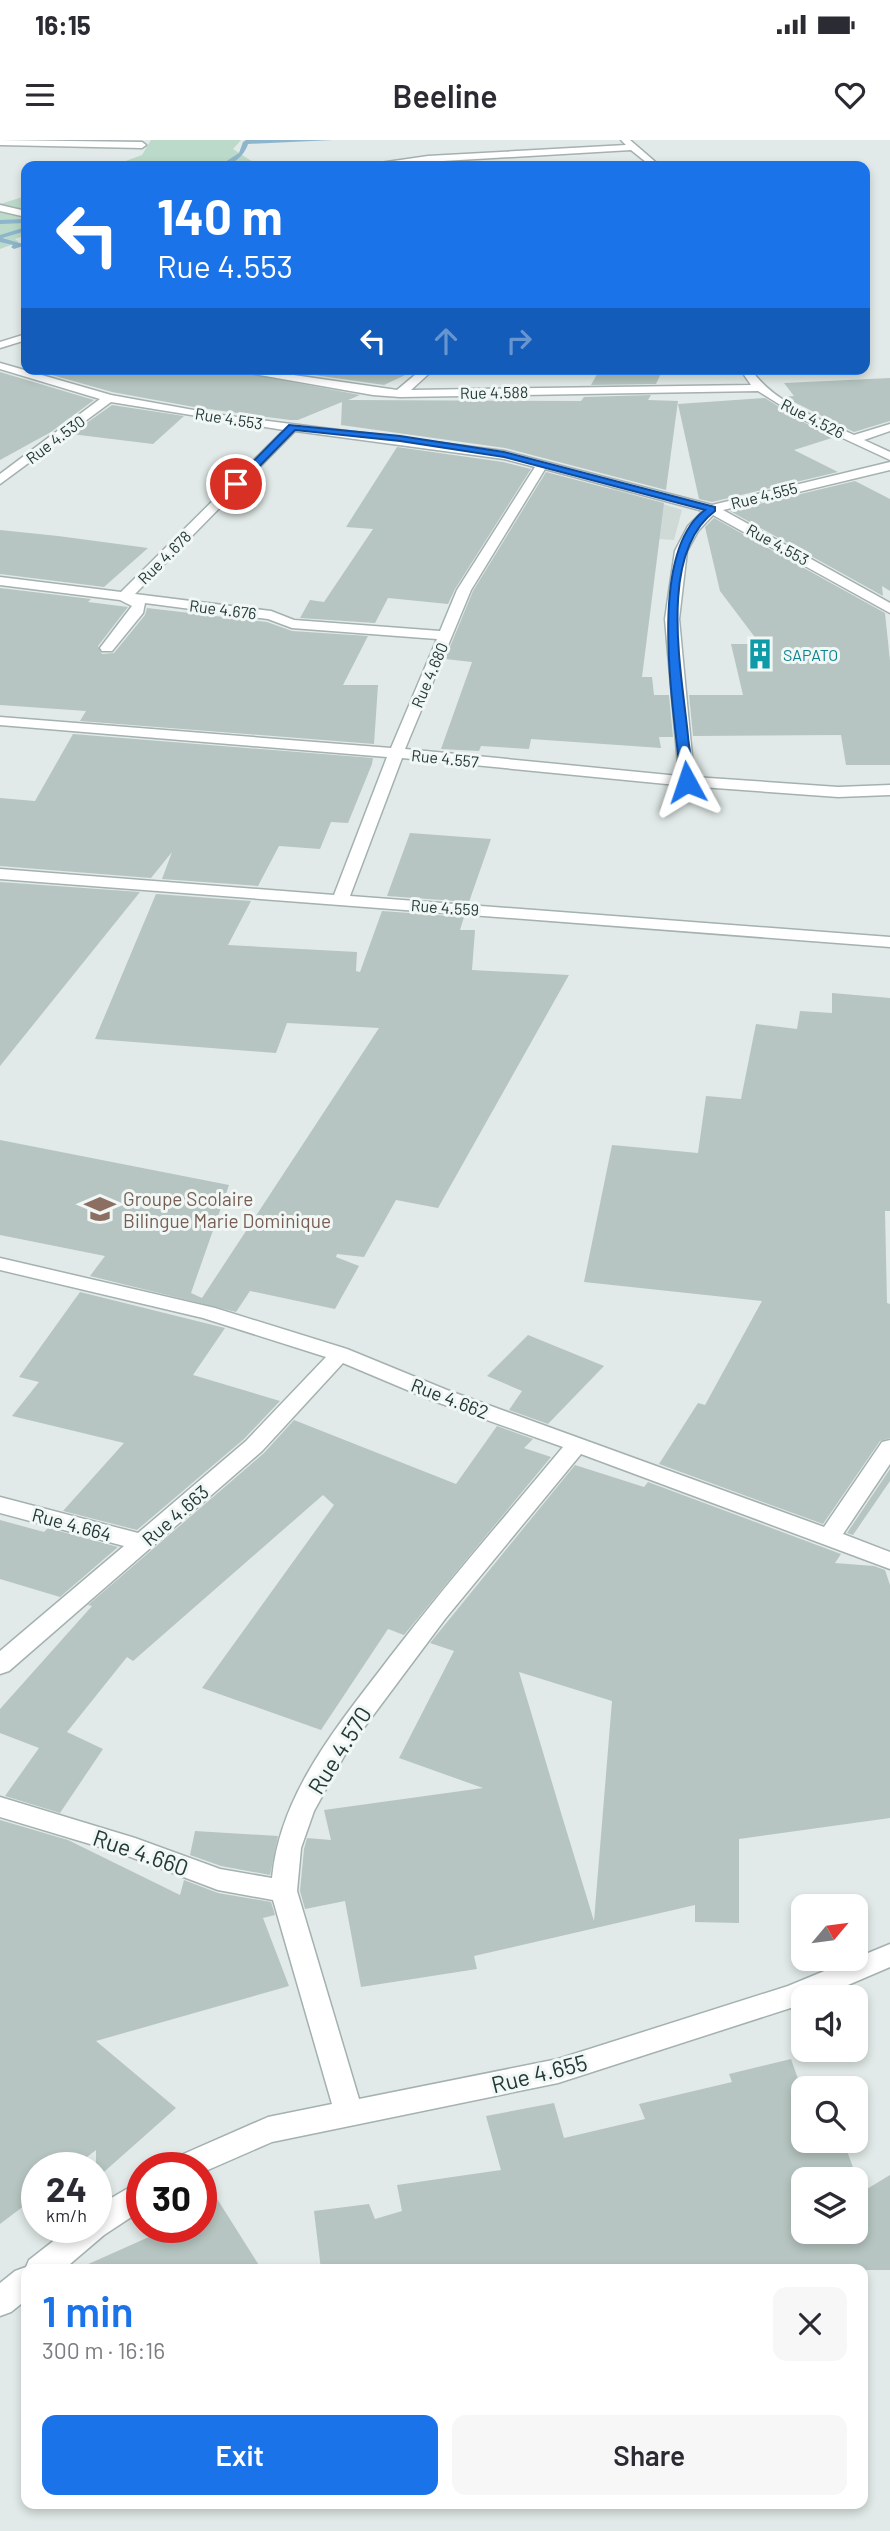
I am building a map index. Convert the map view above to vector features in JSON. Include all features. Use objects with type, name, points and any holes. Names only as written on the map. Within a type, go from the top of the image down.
[{"type":"street","points":[[0,142],[142,145]]},
{"type":"street","points":[[420,161],[629,143],[650,161]]},
{"type":"street","points":[[478,161],[489,155]]},
{"type":"street","points":[[0,208],[21,213]]},
{"type":"street","points":[[0,345],[21,339]]},
{"type":"street","points":[[0,376],[6,368]]},
{"type":"street","name":"Rue 4.553","points":[[30,375],[109,398],[293,427],[452,446],[543,463],[712,509],[843,580],[890,609]]},
{"type":"street","name":"Rue 4.588","points":[[268,375],[400,394],[759,388]]},
{"type":"street","points":[[400,394],[422,375]]},
{"type":"street","name":"Rue 4.526","points":[[750,375],[759,388],[797,411],[890,456]]},
{"type":"street","name":"Rue 4.530","points":[[0,480],[109,398]]},
{"type":"street","name":"Rue 4.678","points":[[124,597],[293,427]]},
{"type":"street","points":[[855,439],[890,427]]},
{"type":"street","name":"Rue 4.680","points":[[341,899],[396,753],[464,590],[543,463]]},
{"type":"street","name":"Rue 4.555","points":[[687,782],[672,618],[681,551],[700,518],[712,509],[890,466]]},
{"type":"street","name":"Rue 4.676","points":[[0,581],[271,615],[292,624],[445,635]]},
{"type":"street","points":[[107,648],[138,610],[139,604],[124,597]]},
{"type":"street","name":"Rue 4.557","points":[[0,721],[396,753],[687,782],[838,792],[890,790]]},
{"type":"street","name":"Rue 4.559","points":[[0,874],[890,943]]},
{"type":"street","name":"Rue 4.662","points":[[0,1264],[208,1313],[340,1354],[439,1395],[734,1501],[890,1562]]},
{"type":"street","name":"Rue 4.663","points":[[0,1665],[254,1446],[340,1354]]},
{"type":"street","name":"Rue 4.570","points":[[348,2113],[284,1891],[288,1848],[296,1824],[339,1742],[437,1613],[577,1445]]},
{"type":"street","points":[[828,1538],[890,1447]]},
{"type":"street","name":"Rue 4.664","points":[[0,1505],[144,1543]]},
{"type":"street","name":"Rue 4.660","points":[[0,1807],[126,1845],[218,1879],[284,1891]]},
{"type":"street","name":"Rue 4.655","points":[[217,2153],[268,2130],[558,2071],[795,1995],[890,1955]]},
{"type":"street","points":[[47,2264],[73,2243]]},
{"type":"street","points":[[0,2302],[21,2285]]},
{"type":"shaded area","points":[[612,488],[682,510],[674,540],[581,534]]},
{"type":"green space","points":[[151,140],[241,140],[233,149],[251,161],[126,161],[142,155]]},
{"type":"green space","points":[[21,198],[21,237],[15,239],[19,242],[0,249],[0,204]]},
{"type":"building","points":[[0,372],[94,400],[51,432],[0,460]]},
{"type":"building","points":[[52,375],[255,375],[360,395],[348,400],[581,401],[584,397],[651,395],[648,400],[678,401],[666,490],[505,448],[341,425],[342,402],[298,420],[290,420],[112,392]]},
{"type":"building","points":[[315,375],[405,375],[384,385]]},
{"type":"building","points":[[597,375],[660,375],[656,384],[591,385]]},
{"type":"building","points":[[890,378],[890,421],[854,432],[784,397],[794,396],[784,383]]},
{"type":"building","points":[[765,398],[805,423],[835,437],[794,450],[838,472],[712,502],[699,499],[678,404]]},
{"type":"building","points":[[112,405],[184,416],[153,444],[71,434]]},
{"type":"building","points":[[397,447],[503,462],[531,469],[448,604],[388,598],[375,623],[300,618],[310,600],[324,602],[373,529],[346,527]]},
{"type":"building","points":[[546,472],[664,503],[642,677],[652,677],[654,695],[669,695],[673,737],[659,737],[661,748],[531,739],[529,749],[481,746],[479,751],[441,749],[472,662],[445,659],[473,591]]},
{"type":"building","points":[[855,481],[890,499],[890,591],[882,586],[883,596],[730,511]]},
{"type":"building","points":[[714,518],[885,613],[890,661],[890,765],[846,765],[841,735],[693,736],[689,695],[743,695],[731,644],[760,644],[720,591],[705,527]]},
{"type":"building","points":[[0,530],[148,548],[104,587],[0,574]]},
{"type":"building","points":[[0,588],[91,599],[88,602],[128,607],[98,646],[102,654],[114,653],[145,615],[147,608],[267,622],[292,631],[368,636],[343,685],[378,685],[374,744],[80,721],[86,711],[0,705]]},
{"type":"building","points":[[73,734],[373,758],[348,823],[331,822],[320,849],[279,846],[258,886],[162,879],[172,852],[151,878],[0,866],[0,798],[35,801]]},
{"type":"building","points":[[410,833],[491,839],[469,902],[387,896]]},
{"type":"building","points":[[0,882],[140,892],[0,1066]]},
{"type":"building","points":[[156,894],[251,901],[228,945],[357,952],[356,971],[360,972],[382,911],[464,917],[460,930],[475,930],[472,970],[569,975],[438,1208],[396,1200],[364,1257],[337,1254],[336,1257],[359,1266],[335,1309],[250,1291],[236,1312],[90,1276],[105,1256],[0,1235],[0,1140],[229,1185],[191,1293],[202,1298],[379,1028],[287,1023],[276,1053],[95,1039]]},
{"type":"building","points":[[832,993],[890,998],[890,1211],[885,1211],[887,1303],[890,1304],[890,1438],[880,1441],[823,1524],[659,1464],[698,1403],[705,1405],[762,1301],[584,1282],[612,1145],[698,1153],[706,1096],[741,1099],[756,1024],[797,1029],[800,1011],[832,1013]]},
{"type":"building","points":[[80,1292],[225,1328],[193,1375],[280,1401],[244,1439],[137,1530],[63,1511],[124,1443],[12,1416],[39,1382],[19,1377]]},
{"type":"building","points":[[528,1335],[604,1366],[548,1424],[509,1410],[522,1391],[487,1376]]},
{"type":"building","points":[[294,1420],[456,1484],[497,1426],[533,1439],[524,1448],[551,1457],[404,1635],[388,1629],[321,1730],[202,1688],[334,1505],[323,1495],[133,1661],[127,1657],[67,1732],[103,1749],[60,1813],[5,1796],[39,1748],[0,1733],[0,1709],[92,1606],[88,1605],[264,1453]]},
{"type":"building","points":[[575,1465],[644,1487],[648,1482],[841,1554],[835,1563],[874,1566],[885,1570],[890,1585],[890,1818],[739,1839],[739,1923],[695,1922],[695,1905],[474,1956],[477,1969],[361,1987],[345,1901],[305,1909],[300,1891],[304,1849],[307,1838],[331,1840],[324,1810],[483,1788],[399,1758],[454,1651],[430,1643]],"holes":[[[519,1672],[612,1701],[594,1921]]]},
{"type":"building","points":[[890,1469],[890,1481],[853,1535],[847,1533]]},
{"type":"building","points":[[0,1520],[44,1532],[48,1528],[118,1547],[60,1597],[0,1579]]},
{"type":"building","points":[[0,1820],[68,1840],[180,1895],[184,1880],[218,1893],[271,1902],[275,1915],[263,1918],[289,1986],[96,2041],[176,2108],[112,2165],[112,2152],[21,2152],[21,2208],[0,2224]]},
{"type":"building","points":[[195,1831],[278,1836],[270,1875],[221,1866],[190,1855]]},
{"type":"building","points":[[791,2059],[797,2076],[791,2076],[791,2153],[848,2153],[853,2167],[791,2167],[791,2244],[868,2244],[868,2188],[890,2175],[890,2270],[868,2270],[868,2264],[320,2264],[314,2211],[369,2204],[375,2219],[402,2211],[397,2185],[501,2170],[486,2116],[554,2103],[564,2138],[645,2119],[639,2104],[732,2082],[729,2074]]},
{"type":"building","points":[[217,2199],[258,2264],[88,2264],[135,2243],[217,2243]]},
{"type":"waterway","points":[[230,161],[242,154],[246,142],[330,140]]},
{"type":"waterway","points":[[0,222],[21,221]]},
{"type":"waterway","points":[[0,237],[21,231]]},
{"type":"waterway","points":[[0,240],[21,245],[14,247]]},
{"type":"place","name":"SAPATO","points":[[760,654]]},
{"type":"place","name":"Groupe Scolaire Bilingue Marie Dominique","points":[[100,1209]]},
{"type":"route","points":[[236,484],[293,427],[504,454],[712,509],[700,518],[681,551],[672,618],[687,782]]}]
